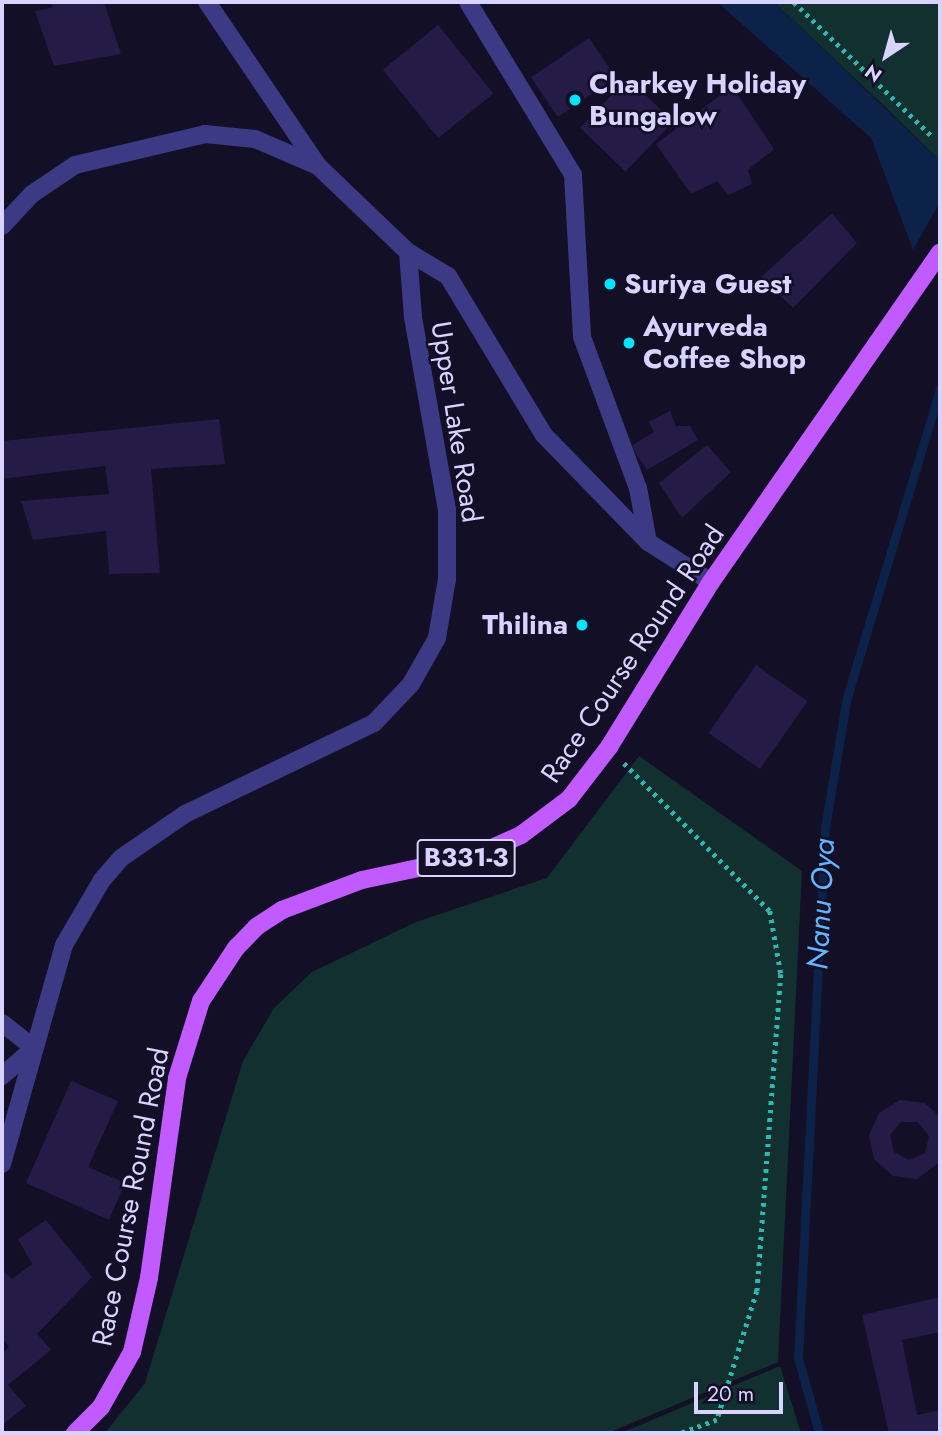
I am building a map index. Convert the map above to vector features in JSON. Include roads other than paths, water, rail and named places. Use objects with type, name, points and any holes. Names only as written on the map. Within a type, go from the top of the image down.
[{"type":"main road","name":"Race Course Round Road","points":[[75,1433],[101,1407],[132,1352],[149,1278],[177,1078],[201,1001],[236,948],[265,921],[320,894],[474,856],[520,835],[569,799],[609,747],[711,582],[939,255]]},
{"type":"street","points":[[207,2],[318,166],[408,252],[448,276],[544,435],[648,542],[711,582]]},
{"type":"street","points":[[468,2],[573,175],[582,337],[638,488],[648,542]]},
{"type":"street","points":[[2,226],[32,194],[75,165],[205,134],[256,139],[318,166]]},
{"type":"street","name":"Upper Lake Road","points":[[2,1164],[24,1097],[34,1048],[64,945],[80,912],[121,858],[185,814],[374,723],[411,684],[438,638],[447,579],[447,510],[413,317],[408,252]]},
{"type":"street","points":[[2,1023],[34,1048],[2,1076]]},
{"type":"water","points":[[717,2],[774,2],[940,161],[940,202],[913,250],[871,138]]},
{"type":"waterway","name":"Nanu Oya","points":[[819,1433],[798,1358],[825,828],[847,697],[940,388]]},
{"type":"place","name":"Charkey Holiday Bungalow","points":[[575,100]]},
{"type":"place","name":"Suriya Guest","points":[[610,284]]},
{"type":"place","name":"Ayurveda Coffee Shop","points":[[629,343]]},
{"type":"place","name":"Thilina","points":[[582,625]]}]
